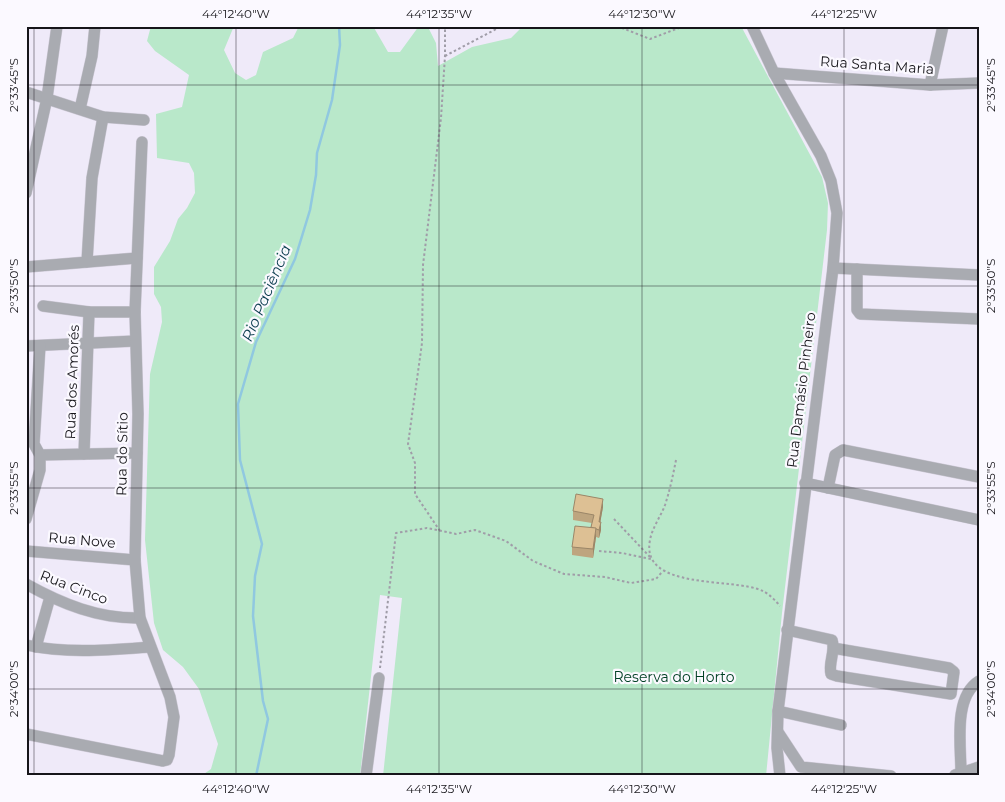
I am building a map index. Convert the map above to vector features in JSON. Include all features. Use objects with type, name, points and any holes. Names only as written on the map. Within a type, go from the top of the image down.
[{"type":"street","points":[[26,193],[30,155],[47,98],[57,26]]},
{"type":"street","points":[[80,110],[92,56],[94,26]]},
{"type":"street","name":"Rua Damásio Pinheiro","points":[[752,26],[774,73],[821,156],[831,181],[836,213],[833,268],[778,711],[777,760],[780,776]]},
{"type":"street","points":[[930,85],[943,26]]},
{"type":"street","name":"Rua Santa Maria","points":[[774,73],[930,85],[979,83]]},
{"type":"street","points":[[26,92],[103,117],[144,120]]},
{"type":"street","points":[[87,262],[92,178],[103,117]]},
{"type":"street","name":"Rua do Sítio","points":[[26,734],[163,761],[167,760],[174,717],[170,697],[140,618],[135,560],[138,414],[135,312],[142,142]]},
{"type":"street","points":[[26,267],[137,258]]},
{"type":"street","points":[[833,268],[979,275]]},
{"type":"street","points":[[857,269],[857,310],[860,314],[979,319]]},
{"type":"street","points":[[42,306],[90,312],[135,312]]},
{"type":"street","name":"Rua dos Amorés","points":[[84,454],[90,312]]},
{"type":"street","points":[[26,346],[135,341]]},
{"type":"street","points":[[26,519],[40,470],[40,455],[34,444],[30,420],[40,346]]},
{"type":"street","points":[[828,488],[835,455],[840,450],[979,477]]},
{"type":"street","points":[[40,455],[137,454]]},
{"type":"street","points":[[805,483],[979,520]]},
{"type":"street","name":"Rua Nove","points":[[26,551],[135,560]]},
{"type":"street","name":"Rua Cinco","points":[[26,584],[50,597],[92,613],[117,618],[140,618]]},
{"type":"street","points":[[50,597],[31,646],[82,650],[150,647]]},
{"type":"street","points":[[787,630],[832,640],[831,674],[951,694],[954,672],[949,668],[833,648]]},
{"type":"street","points":[[366,776],[379,678]]},
{"type":"street","points":[[979,682],[972,686],[962,701],[957,774],[979,767]]},
{"type":"street","points":[[778,711],[841,725]]},
{"type":"street","points":[[777,731],[800,772],[891,776]]},
{"type":"path","points":[[440,531],[415,494],[415,463],[408,444],[422,343],[423,265],[441,118],[445,26]]},
{"type":"path","points":[[445,56],[502,26]]},
{"type":"path","points":[[618,26],[650,38],[684,26]]},
{"type":"path","points":[[651,559],[650,540],[665,504],[676,460]]},
{"type":"path","points":[[614,520],[662,572],[678,577],[743,586],[763,591],[789,615]]},
{"type":"path","points":[[379,678],[396,533],[426,528],[456,534],[475,530],[506,541],[533,561],[564,574],[605,577],[630,583],[651,580],[662,572]]},
{"type":"path","points":[[599,551],[651,559]]},
{"type":"green space","name":"Reserva do Horto","points":[[151,26],[234,26],[224,50],[235,73],[246,80],[256,75],[263,52],[293,38],[299,26],[373,26],[388,52],[400,52],[419,26],[429,29],[436,43],[438,66],[472,47],[511,38],[523,26],[741,26],[822,177],[828,203],[827,230],[782,613],[766,776],[383,776],[402,598],[380,595],[360,776],[201,776],[211,769],[218,744],[199,689],[183,667],[163,650],[154,623],[145,540],[150,374],[162,322],[161,307],[154,294],[154,267],[170,241],[178,219],[187,208],[195,193],[194,173],[189,163],[157,158],[156,114],[182,107],[189,75],[155,51],[147,41]]},
{"type":"building","points":[[576,494],[603,499],[599,530],[591,527],[594,515],[573,511]]},
{"type":"building","points":[[575,526],[596,528],[593,549],[572,547]]},
{"type":"waterway","name":"Rio Paciência","points":[[256,776],[268,719],[263,701],[253,616],[255,576],[262,544],[240,460],[238,404],[256,342],[295,259],[310,210],[316,175],[317,153],[332,100],[340,45],[339,26]]}]
